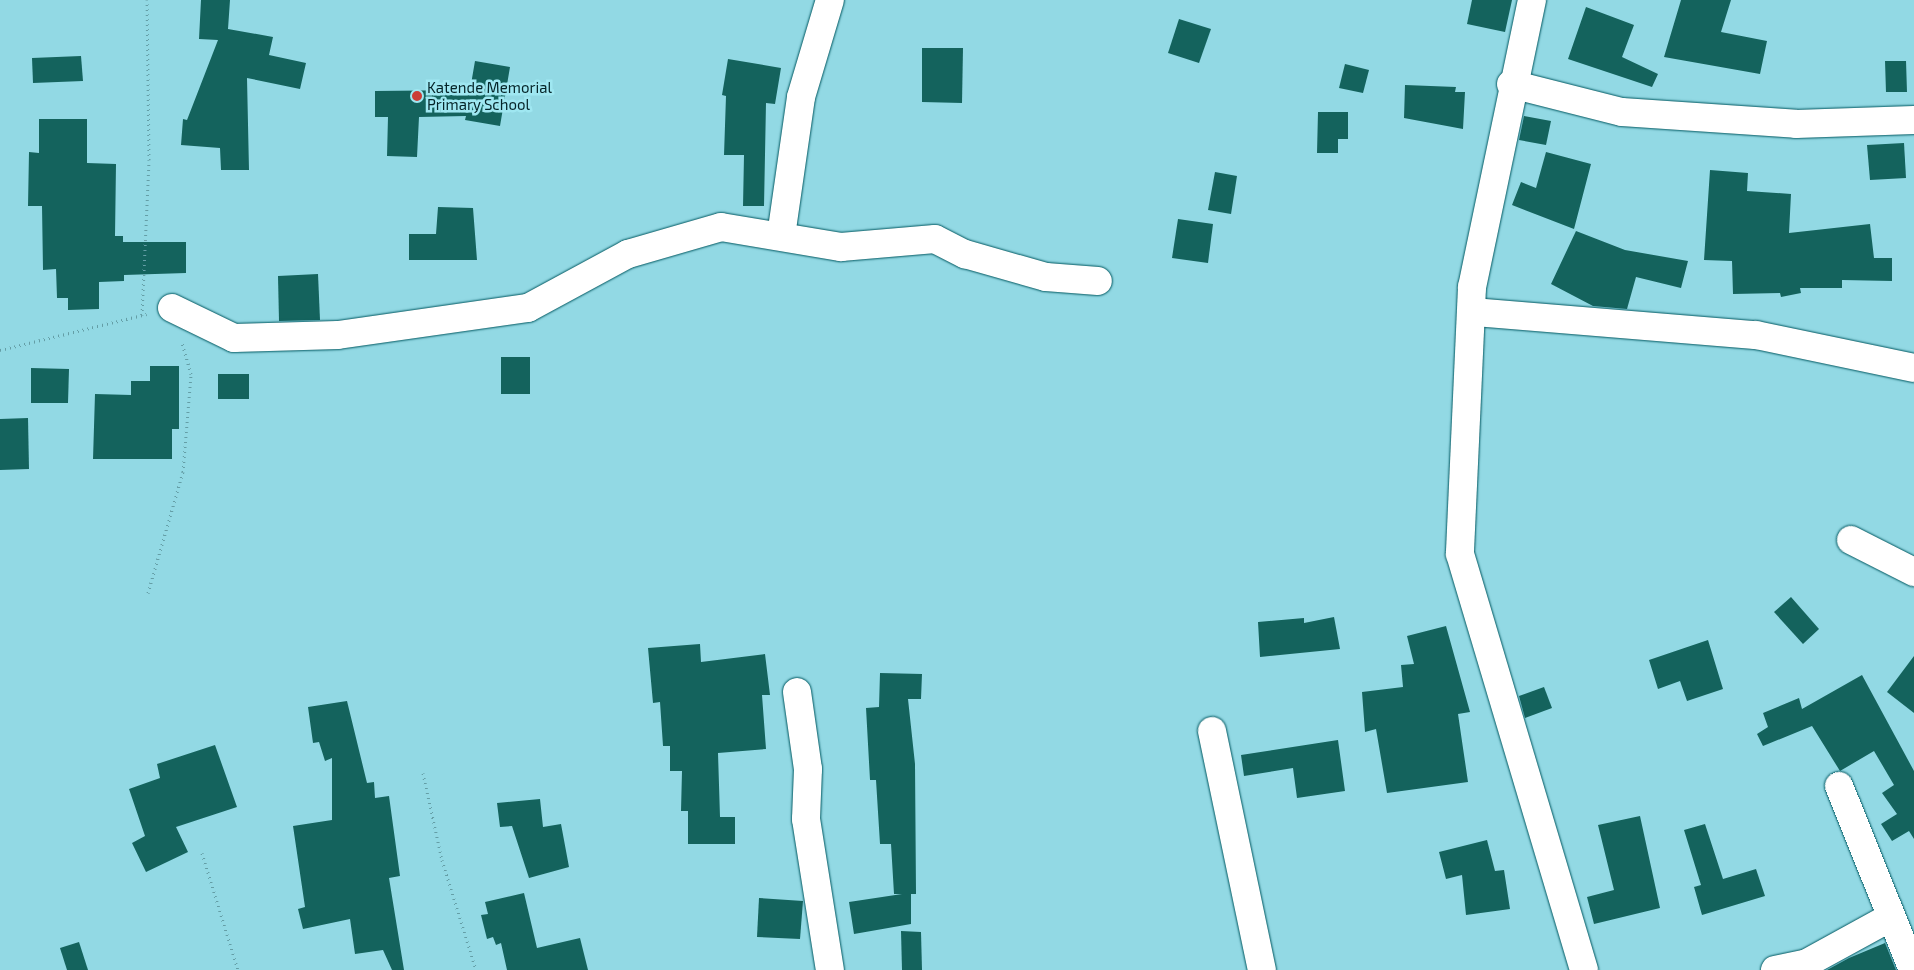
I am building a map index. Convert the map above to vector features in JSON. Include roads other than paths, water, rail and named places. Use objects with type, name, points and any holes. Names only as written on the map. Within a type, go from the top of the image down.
[{"type":"street","points":[[781,236],[801,97],[830,0]]},
{"type":"street","points":[[1532,0],[1511,84],[1472,287],[1474,312],[1460,554],[1584,970]]},
{"type":"street","points":[[1511,84],[1622,112],[1796,124],[1914,120]]},
{"type":"street","points":[[172,308],[234,338],[338,335],[528,308],[628,254],[722,226],[841,247],[935,239],[964,254],[1046,277],[1098,282]]},
{"type":"street","points":[[1474,312],[1756,335],[1914,368]]},
{"type":"street","points":[[1851,540],[1914,572]]},
{"type":"street","points":[[798,692],[808,769],[806,818],[830,970]]},
{"type":"street","points":[[1212,731],[1262,970]]},
{"type":"street","points":[[1839,786],[1913,970]]},
{"type":"street","points":[[1775,970],[1807,964],[1891,917]]},
{"type":"place","name":"Katende Memorial Primary School","points":[[417,96]]}]
